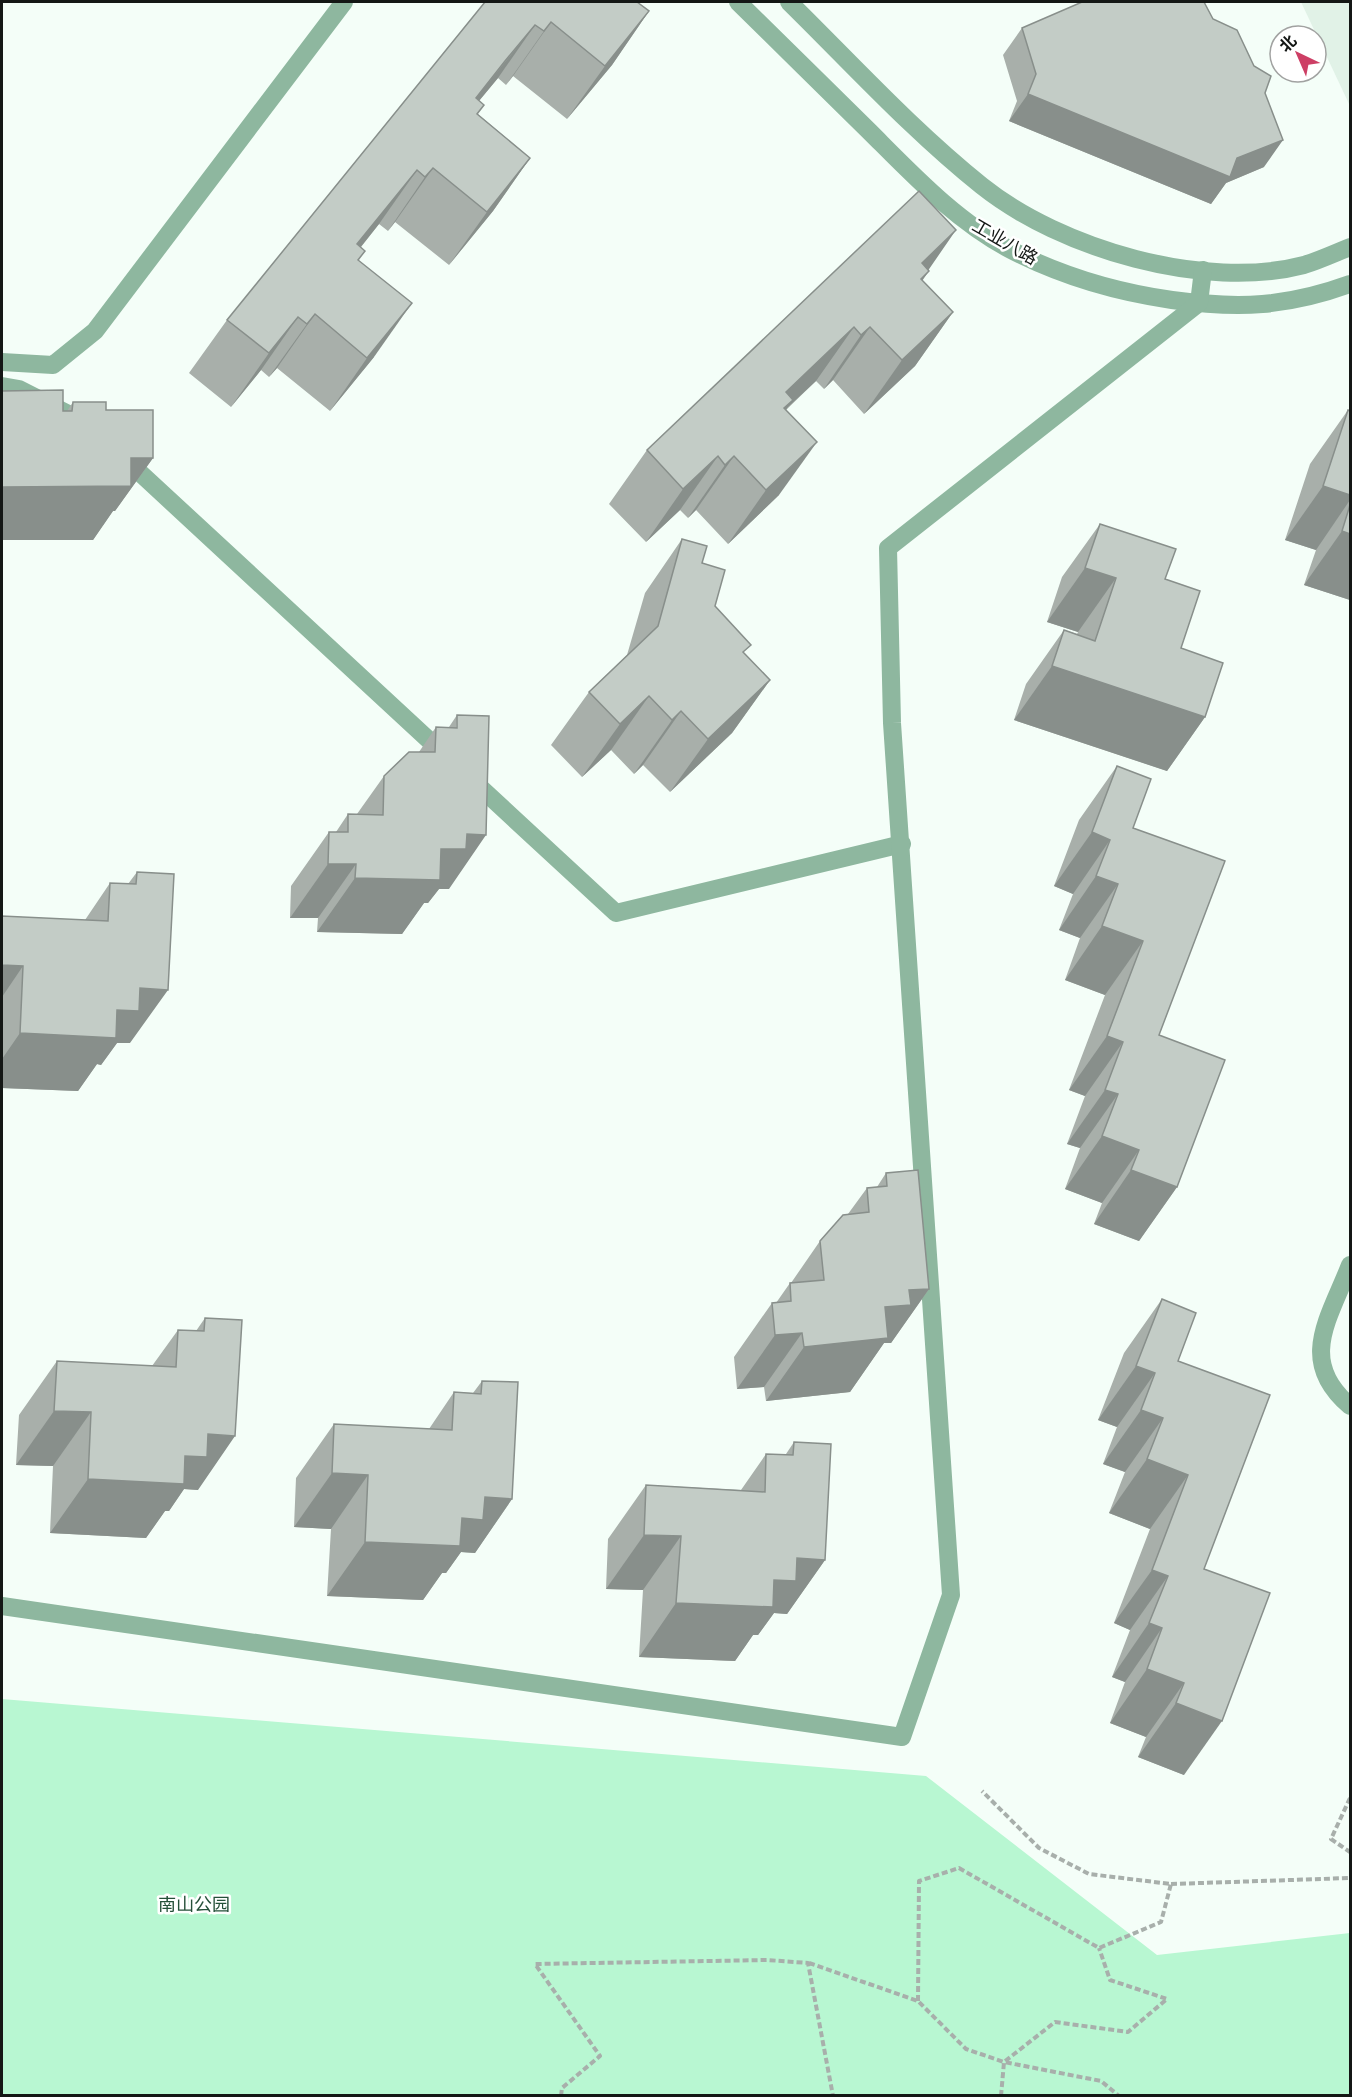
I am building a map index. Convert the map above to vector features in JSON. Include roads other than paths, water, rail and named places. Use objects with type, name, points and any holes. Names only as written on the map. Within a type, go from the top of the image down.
[{"type":"street","points":[[2,362],[53,364],[95,331],[344,2]]},
{"type":"street","name":"工业八路","points":[[738,2],[916,177],[961,217],[1011,250],[1074,278],[1131,294],[1199,303],[1251,306],[1313,297],[1350,284]]},
{"type":"street","name":"工业八路","points":[[789,2],[940,151],[984,188],[1030,218],[1086,244],[1139,261],[1203,270],[1248,273],[1303,265],[1350,247]]},
{"type":"street","points":[[2,1606],[902,1737],[951,1595],[902,844],[892,723],[888,548],[1199,303],[1203,270]]},
{"type":"street","points":[[2,386],[19,389],[82,419],[616,913],[902,844]]},
{"type":"street","points":[[1350,1265],[1325,1328],[1320,1350],[1323,1372],[1334,1392],[1350,1407]]},
{"type":"park label","name":"南山公园","points":[[194,1905]]}]
